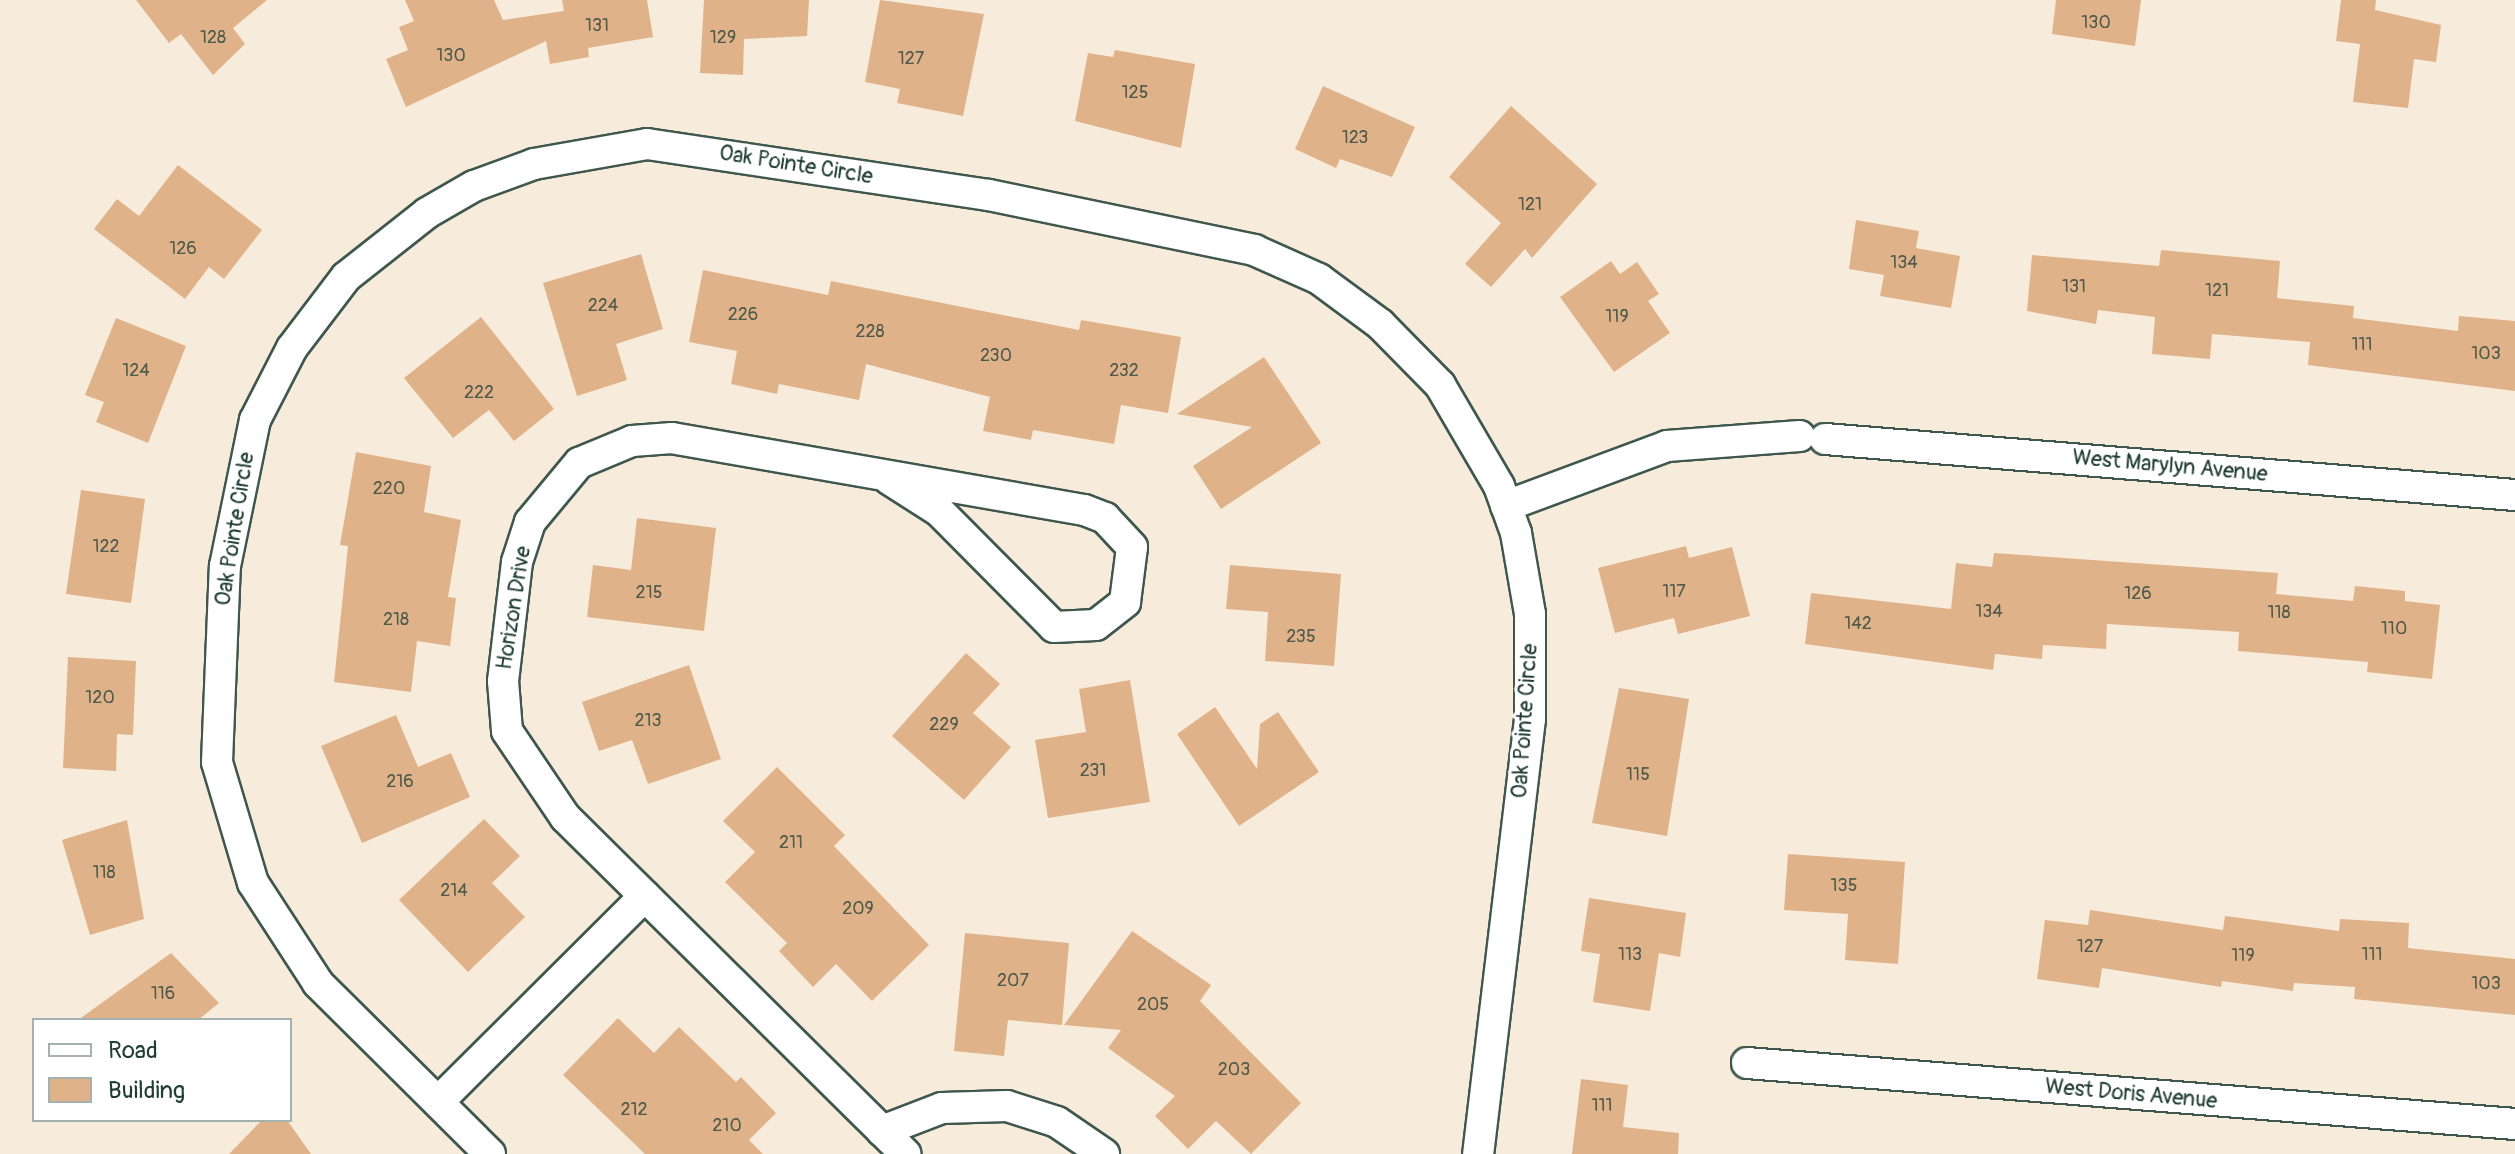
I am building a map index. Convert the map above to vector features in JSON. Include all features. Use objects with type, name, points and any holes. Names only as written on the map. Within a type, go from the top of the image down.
[{"type":"street","name":"Oak Pointe Circle","points":[[490,1154],[318,983],[278,930],[239,849],[215,716],[225,566],[255,420],[292,348],[346,277],[439,206],[534,164],[647,144],[989,195],[1254,250],[1319,279],[1413,354],[1460,415],[1506,506],[1525,570],[1533,664],[1478,1154]]},
{"type":"street","name":"West Marylyn Avenue","points":[[1506,506],[1667,446],[1722,436],[1812,437],[2515,495]]},
{"type":"street","name":"Horizon Drive","points":[[889,479],[939,511],[1054,627],[1096,625],[1125,602],[1135,561],[1105,518],[672,438],[632,441],[595,452],[572,469],[530,522],[517,562],[505,666],[507,731],[550,799],[905,1154]]},
{"type":"street","points":[[438,1102],[645,896]]},
{"type":"street","name":"West Doris Avenue","points":[[1747,1063],[2515,1124]]},
{"type":"street","points":[[882,1131],[942,1108],[1007,1106],[1057,1122],[1104,1154]]},
{"type":"building","points":[[136,0],[267,0],[233,28],[245,44],[213,75],[181,34],[169,43]]},
{"type":"building","points":[[405,0],[494,0],[503,20],[564,11],[562,0],[647,0],[653,37],[588,48],[589,57],[550,64],[546,41],[406,107],[386,59],[408,50],[399,27],[414,21]]},
{"type":"building","points":[[704,0],[809,0],[807,36],[744,39],[743,75],[700,73]]},
{"type":"building","points":[[880,0],[984,14],[963,116],[897,103],[900,89],[865,82]]},
{"type":"building","points":[[2056,0],[2141,0],[2135,46],[2052,34]]},
{"type":"building","points":[[2341,0],[2376,0],[2375,10],[2441,25],[2436,62],[2414,59],[2408,108],[2353,102],[2360,44],[2336,41]]},
{"type":"building","points":[[1115,50],[1195,64],[1181,148],[1075,121],[1088,53],[1113,57]]},
{"type":"building","points":[[1323,86],[1415,127],[1392,177],[1340,159],[1336,168],[1295,149]]},
{"type":"building","points":[[1511,106],[1597,184],[1532,258],[1525,249],[1491,287],[1465,264],[1501,223],[1449,177]]},
{"type":"building","points":[[178,165],[262,230],[224,279],[209,267],[185,299],[94,229],[117,199],[139,216]]},
{"type":"building","points":[[1856,220],[1919,231],[1916,248],[1960,256],[1951,308],[1880,296],[1884,275],[1849,269]]},
{"type":"building","points":[[2161,250],[2280,261],[2277,298],[2354,306],[2353,318],[2458,331],[2459,316],[2515,321],[2515,391],[2308,365],[2310,342],[2212,334],[2210,359],[2152,354],[2155,317],[2098,310],[2096,324],[2027,311],[2032,255],[2159,266]]},
{"type":"building","points":[[641,254],[663,329],[616,344],[627,380],[577,396],[543,283]]},
{"type":"building","points":[[1611,261],[1620,274],[1637,262],[1659,294],[1648,301],[1670,333],[1614,372],[1560,297]]},
{"type":"building","points":[[703,270],[828,295],[831,281],[1079,330],[1081,320],[1181,337],[1168,413],[1121,405],[1114,444],[1033,430],[1031,440],[983,431],[990,397],[866,364],[859,400],[779,384],[777,394],[731,384],[737,351],[689,342]]},
{"type":"building","points":[[481,317],[554,409],[514,441],[489,410],[453,438],[404,378]]},
{"type":"building","points":[[116,318],[186,346],[148,443],[96,422],[104,402],[85,395]]},
{"type":"building","points":[[1264,357],[1321,443],[1221,509],[1193,466],[1252,427],[1177,414]]},
{"type":"building","points":[[356,452],[431,466],[424,512],[461,520],[448,597],[456,598],[450,646],[417,641],[411,692],[334,682],[348,546],[340,545]]},
{"type":"building","points":[[81,490],[145,499],[131,603],[66,594]]},
{"type":"building","points":[[637,518],[716,528],[704,631],[587,617],[593,565],[631,570]]},
{"type":"building","points":[[1686,546],[1689,558],[1732,547],[1750,616],[1678,634],[1674,618],[1615,633],[1598,568]]},
{"type":"building","points":[[1994,553],[2278,573],[2276,594],[2353,601],[2355,586],[2405,591],[2405,601],[2440,605],[2432,679],[2367,672],[2368,662],[2238,651],[2239,632],[2107,624],[2106,649],[2043,645],[2042,659],[1995,654],[1993,670],[1805,644],[1811,593],[1951,609],[1956,563],[1992,567]]},
{"type":"building","points":[[1230,565],[1341,574],[1334,666],[1265,661],[1268,612],[1226,609]]},
{"type":"building","points":[[966,653],[1000,684],[973,713],[1011,747],[964,800],[892,736]]},
{"type":"building","points":[[68,657],[136,661],[133,735],[117,734],[116,771],[63,768]]},
{"type":"building","points":[[689,665],[721,759],[648,784],[632,740],[599,751],[582,702]]},
{"type":"building","points":[[1130,680],[1150,802],[1048,818],[1035,740],[1086,732],[1079,689]]},
{"type":"building","points":[[1619,688],[1689,699],[1667,836],[1592,823]]},
{"type":"building","points":[[1215,707],[1257,769],[1260,724],[1278,712],[1319,772],[1239,826],[1177,734]]},
{"type":"building","points":[[396,715],[418,767],[451,753],[470,797],[362,843],[321,746]]},
{"type":"building","points":[[777,767],[845,835],[834,846],[929,945],[872,1001],[836,964],[813,987],[779,951],[787,943],[725,882],[755,852],[723,821]]},
{"type":"building","points":[[484,819],[520,856],[492,883],[525,917],[468,972],[399,900]]},
{"type":"building","points":[[127,820],[144,919],[90,935],[62,840]]},
{"type":"building","points":[[1788,854],[1905,862],[1898,964],[1845,960],[1848,914],[1784,910]]},
{"type":"building","points":[[1589,898],[1686,913],[1680,957],[1659,953],[1650,1011],[1593,1002],[1600,954],[1581,951]]},
{"type":"building","points":[[2090,910],[2223,930],[2225,916],[2339,931],[2340,919],[2409,923],[2408,948],[2515,959],[2515,1015],[2354,999],[2355,987],[2294,983],[2293,991],[2222,981],[2221,987],[2102,968],[2099,988],[2037,979],[2045,920],[2088,925]]},
{"type":"building","points":[[1132,931],[1211,985],[1200,1001],[1301,1103],[1251,1154],[1216,1121],[1188,1149],[1155,1116],[1175,1096],[1108,1048],[1121,1030],[1064,1025]]},
{"type":"building","points":[[965,933],[1069,943],[1062,1025],[1008,1020],[1004,1056],[954,1051]]},
{"type":"building","points":[[171,953],[219,1003],[200,1018],[81,1018]]},
{"type":"building","points":[[618,1018],[654,1053],[679,1027],[736,1082],[741,1077],[776,1113],[749,1140],[763,1154],[645,1154],[563,1075]]},
{"type":"building","points":[[1581,1079],[1628,1085],[1623,1127],[1679,1133],[1678,1154],[1572,1154]]},
{"type":"building","points":[[260,1122],[288,1122],[311,1154],[229,1154]]}]
